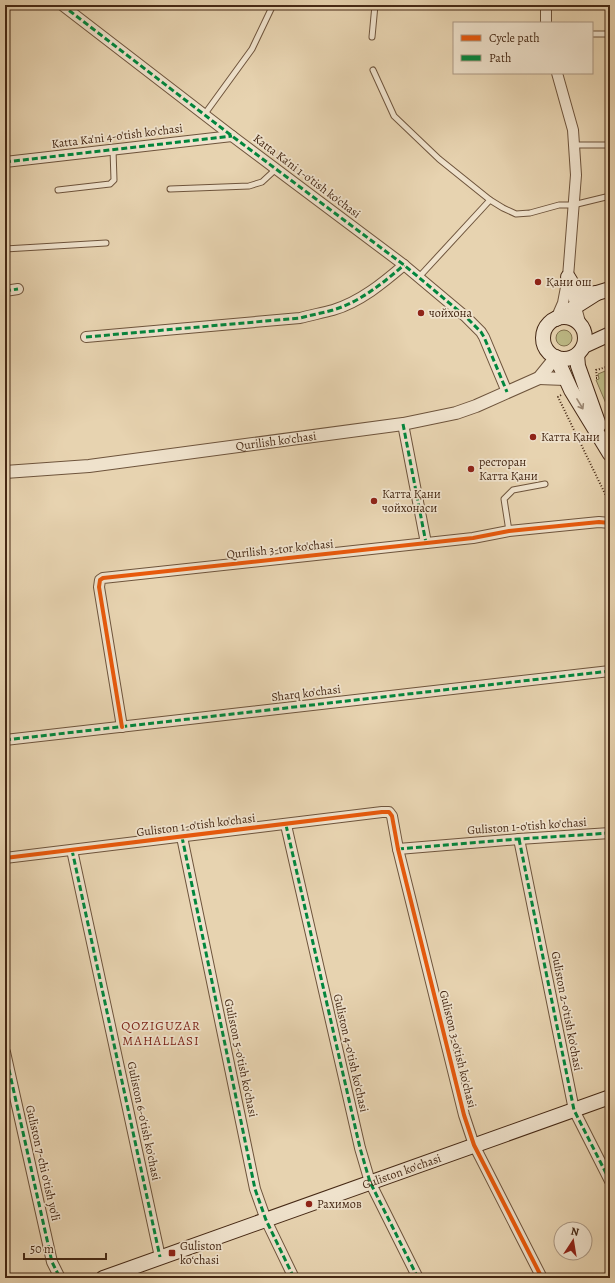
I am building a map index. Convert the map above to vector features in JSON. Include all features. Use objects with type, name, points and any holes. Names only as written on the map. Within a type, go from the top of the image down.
[{"type":"main road","points":[[568,277],[579,291],[588,294],[604,291]]},
{"type":"main road","points":[[604,291],[576,306],[547,326],[544,332],[544,339],[546,348],[556,357],[565,379],[610,454]]},
{"type":"main road","points":[[556,319],[562,317],[576,321],[581,326],[585,335],[580,350],[578,366],[610,454]]},
{"type":"main road","points":[[556,357],[566,358],[610,334]]},
{"type":"main road","name":"Guliston ko'chasi","points":[[104,1278],[610,1097]]},
{"type":"street","name":"Katta Ka'ni 1-o'tish ko'chasi","points":[[62,5],[232,136],[420,277],[466,317],[481,332],[507,392]]},
{"type":"street","points":[[546,5],[546,22]]},
{"type":"street","points":[[556,319],[563,303],[568,277],[576,175],[575,145],[571,122],[557,74]]},
{"type":"street","name":"Katta Ka'ni 4-o'tish ko'chasi","points":[[5,162],[232,136]]},
{"type":"street","points":[[86,337],[300,318],[334,309],[362,297],[385,281],[404,265]]},
{"type":"street","points":[[568,277],[581,326]]},
{"type":"street","points":[[5,290],[18,290]]},
{"type":"street","name":"Qurilish ko'chasi","points":[[539,378],[556,357]]},
{"type":"street","name":"Qurilish ko'chasi","points":[[5,472],[89,466],[403,424],[456,413],[476,406],[539,378],[565,379]]},
{"type":"street","points":[[403,424],[426,543]]},
{"type":"street","name":"Qurilish 3-tor ko'chasi","points":[[122,727],[99,587],[100,580],[103,578],[473,538],[509,531],[599,522],[610,523]]},
{"type":"street","name":"Sharq ko'chasi","points":[[5,740],[610,671]]},
{"type":"street","name":"Guliston 1-o'tish ko'chasi","points":[[5,858],[389,812]]},
{"type":"street","name":"Guliston 3-o'tish ko'chasi","points":[[389,812],[392,816],[398,849],[464,1115],[474,1145],[542,1278]]},
{"type":"street","name":"Guliston 4-o'tish ko'chasi","points":[[286,825],[360,1148],[370,1182],[418,1278]]},
{"type":"street","name":"Guliston 1-o'tish ko'chasi","points":[[398,849],[610,833]]},
{"type":"street","name":"Guliston 5-o'tish ko'chasi","points":[[182,837],[255,1189],[266,1220],[294,1278]]},
{"type":"street","name":"Guliston 2-o'tish ko'chasi","points":[[519,839],[574,1110],[610,1181]]},
{"type":"street","name":"Guliston 6-o'tish ko'chasi","points":[[72,850],[160,1257]]},
{"type":"street","name":"Guliston 7-chi o'tish yo'li","points":[[5,1052],[52,1262],[60,1278]]},
{"type":"lane","points":[[204,114],[252,49],[273,5]]},
{"type":"lane","points":[[372,37],[375,5]]},
{"type":"lane","points":[[593,34],[610,34]]},
{"type":"lane","points":[[374,70],[394,116],[439,159],[490,200],[516,214],[530,213],[558,205],[573,205],[610,196]]},
{"type":"lane","points":[[575,145],[610,144]]},
{"type":"lane","points":[[58,190],[110,184],[114,180],[113,150]]},
{"type":"lane","points":[[170,189],[249,186],[262,182],[276,169]]},
{"type":"lane","points":[[420,277],[490,200]]},
{"type":"lane","points":[[5,249],[106,243]]},
{"type":"lane","points":[[509,531],[504,499],[513,490],[545,484]]},
{"type":"path","points":[[595,379],[597,378],[596,370],[610,367],[606,357]]},
{"type":"path","points":[[558,397],[610,504]]},
{"type":"shaded area","points":[[561,330],[567,330],[572,335],[570,344],[567,346],[561,346],[556,341],[556,335]]},
{"type":"shaded area","points":[[610,369],[610,413],[596,380],[599,379],[598,374]]},
{"type":"marked path","points":[[62,5],[232,136],[404,265],[466,317],[484,337],[507,392]]},
{"type":"marked path","points":[[5,162],[232,136]]},
{"type":"marked path","points":[[86,337],[300,318],[343,307],[353,302],[379,285],[404,265]]},
{"type":"marked path","points":[[5,291],[18,289]]},
{"type":"marked path","points":[[403,424],[426,543]]},
{"type":"marked path","points":[[5,740],[610,671]]},
{"type":"marked path","points":[[286,825],[360,1148],[370,1182],[418,1278]]},
{"type":"marked path","points":[[398,849],[610,833]]},
{"type":"marked path","points":[[182,837],[255,1189],[266,1220],[294,1278]]},
{"type":"marked path","points":[[519,839],[574,1110],[610,1181]]},
{"type":"marked path","points":[[72,850],[160,1257]]},
{"type":"marked path","points":[[5,1052],[52,1262],[60,1278]]},
{"type":"cycle path","points":[[122,727],[99,587],[100,580],[103,578],[473,538],[509,531],[599,522],[610,523]]},
{"type":"cycle path","points":[[5,858],[389,812],[392,816],[398,849],[464,1115],[474,1145],[542,1278]]},
{"type":"place","name":"Қани ош","points":[[538,282]]},
{"type":"place","name":"чойхона","points":[[421,313]]},
{"type":"place","name":"Катта Қани","points":[[533,437]]},
{"type":"place","name":"ресторан Катта Қани","points":[[471,469]]},
{"type":"place","name":"Катта Қани чойхонаси","points":[[374,501]]},
{"type":"place","name":"Рахимов","points":[[309,1204]]},
{"type":"place","name":"Guliston koʻchasi","points":[[172,1253]]},
{"type":"district","name":"QOZIGUZAR MAHALLASI","points":[[161,1032]]}]
